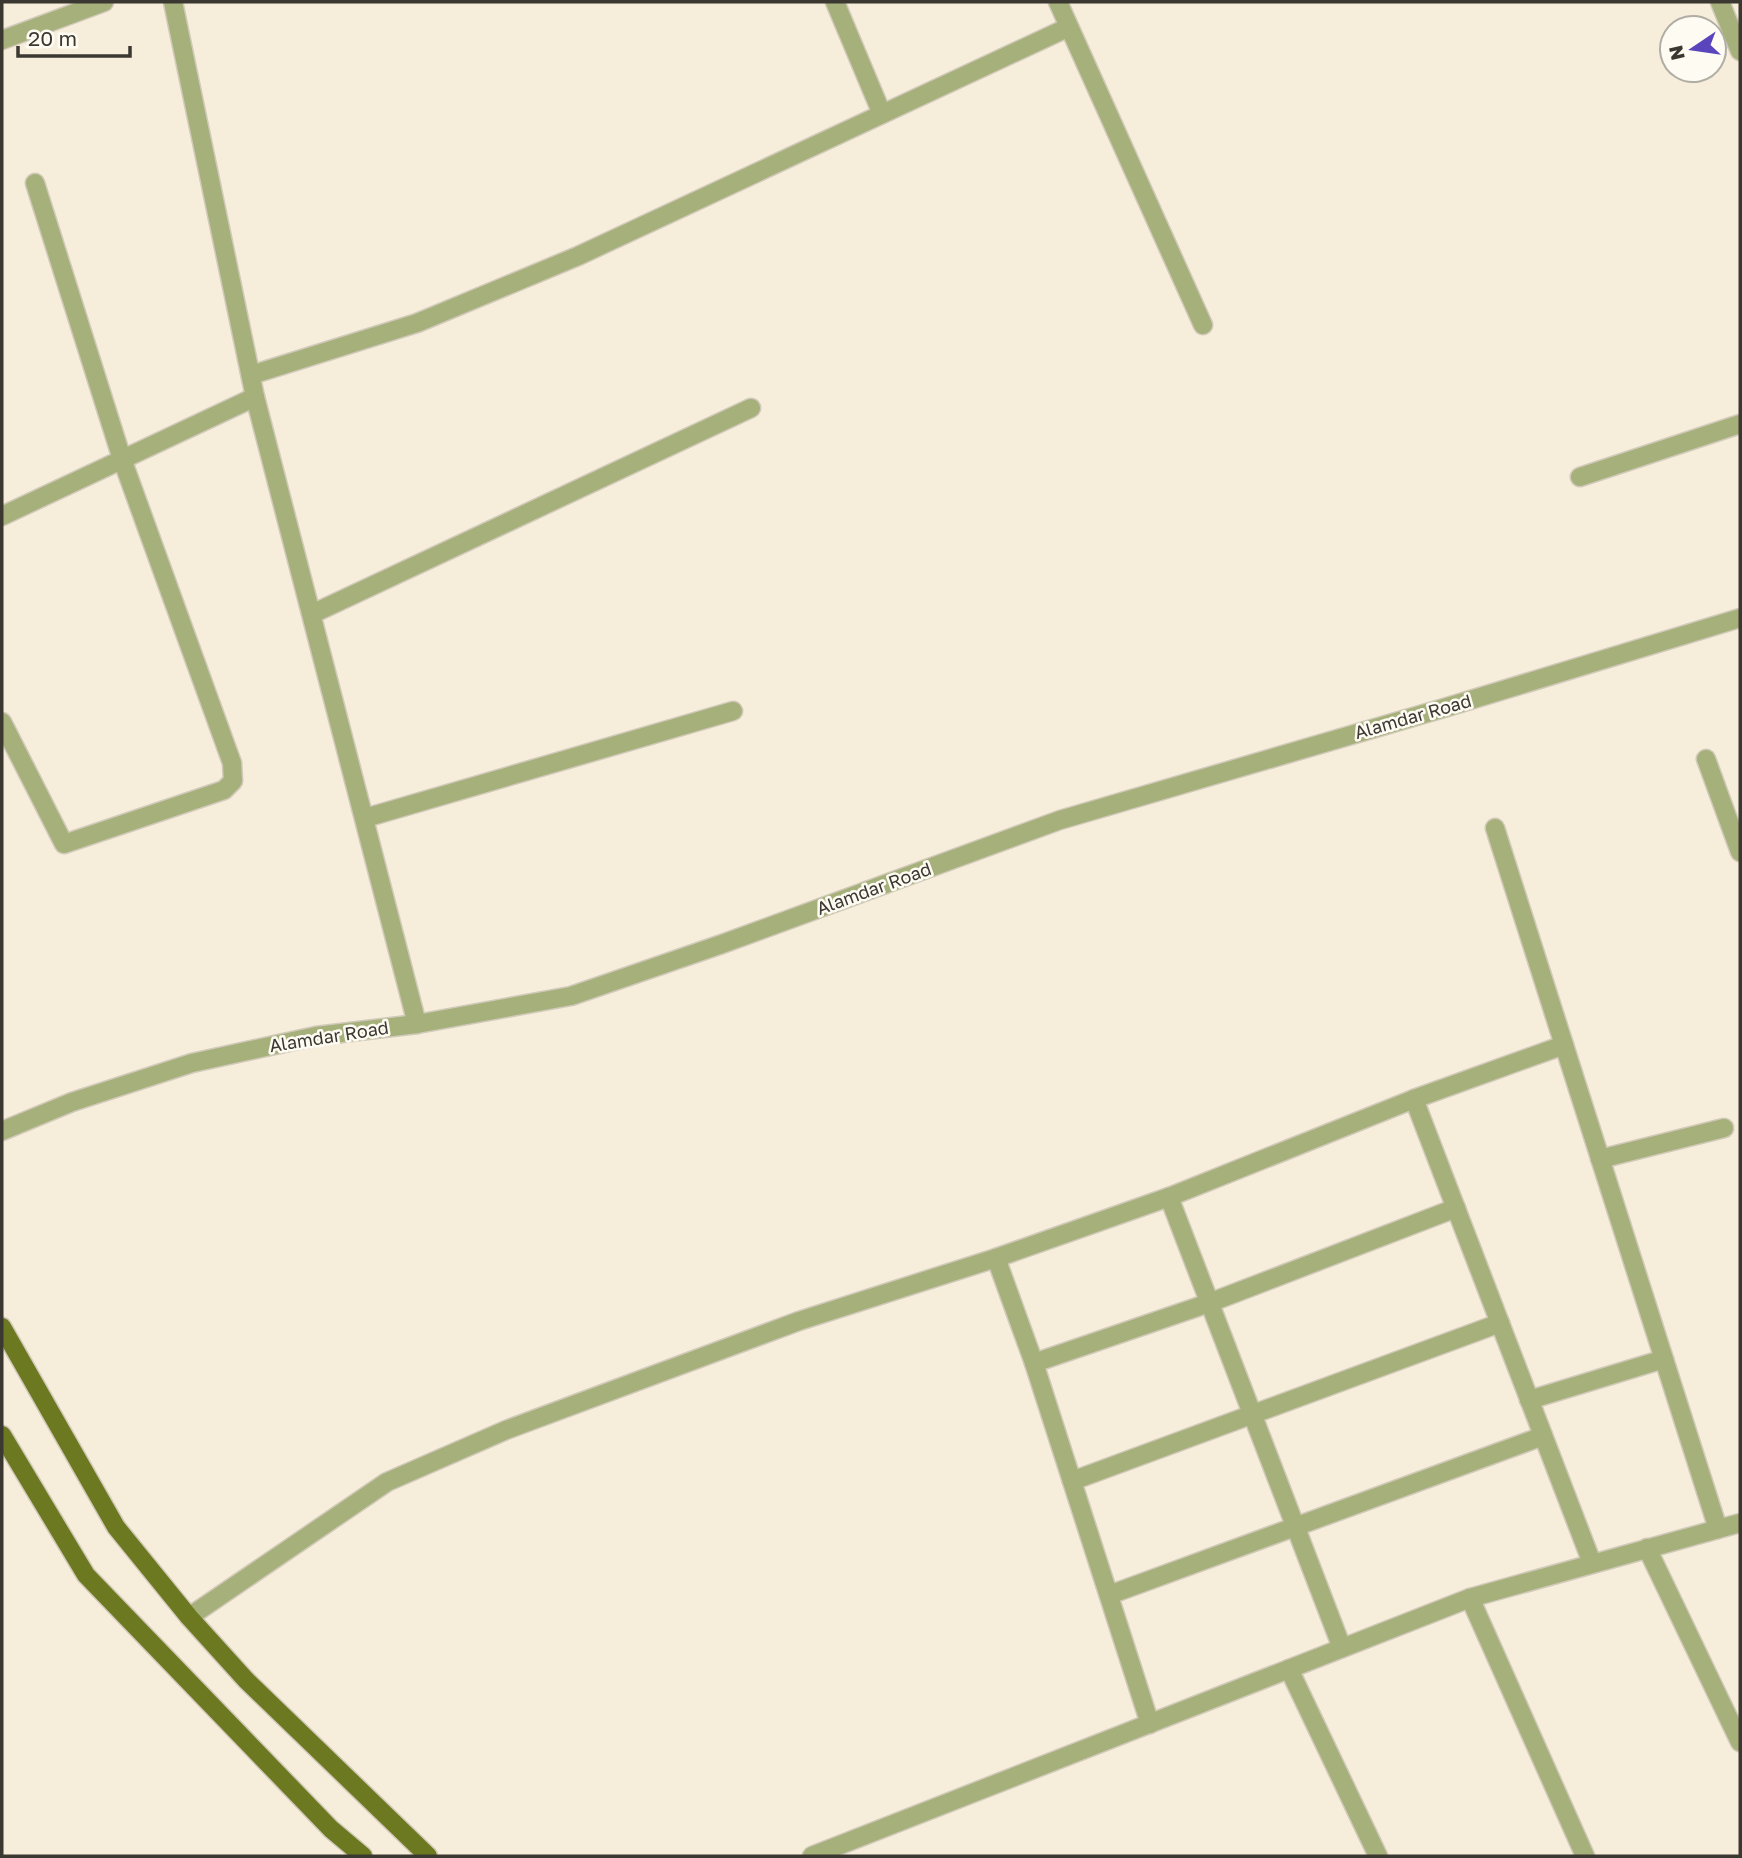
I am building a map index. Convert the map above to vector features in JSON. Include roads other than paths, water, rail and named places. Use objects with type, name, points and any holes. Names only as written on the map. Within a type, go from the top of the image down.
[{"type":"main road","points":[[2,1327],[116,1527],[189,1617],[246,1681],[428,1856]]},
{"type":"main road","points":[[2,1435],[86,1575],[331,1829],[363,1856]]},
{"type":"street","points":[[2,40],[104,2]]},
{"type":"street","points":[[173,2],[255,397],[417,1024]]},
{"type":"street","points":[[835,2],[882,114]]},
{"type":"street","points":[[1058,2],[1203,325]]},
{"type":"street","points":[[1720,2],[1740,51]]},
{"type":"street","points":[[251,375],[417,323],[553,267],[1069,27]]},
{"type":"street","points":[[2,722],[64,844],[224,790],[233,781],[232,763],[122,459],[35,183]]},
{"type":"street","points":[[2,516],[255,397]]},
{"type":"street","points":[[312,614],[751,408]]},
{"type":"street","points":[[1580,477],[1740,424]]},
{"type":"street","name":"Alamdar Road","points":[[2,1131],[72,1102],[192,1063],[316,1036],[417,1024],[571,996],[722,944],[1060,820],[1740,618]]},
{"type":"street","points":[[365,818],[733,710]]},
{"type":"street","points":[[1706,759],[1740,852]]},
{"type":"street","points":[[1495,828],[1718,1529]]},
{"type":"street","points":[[189,1617],[387,1482],[506,1430],[799,1321],[996,1258],[1169,1197],[1414,1099],[1564,1045]]},
{"type":"street","points":[[1414,1099],[1592,1563]]},
{"type":"street","points":[[1600,1159],[1724,1128]]},
{"type":"street","points":[[1169,1197],[1342,1648]]},
{"type":"street","points":[[1034,1363],[1209,1303],[1456,1208]]},
{"type":"street","points":[[996,1258],[1034,1363],[1150,1724]]},
{"type":"street","points":[[1072,1481],[1500,1323]]},
{"type":"street","points":[[1529,1400],[1664,1359]]},
{"type":"street","points":[[1110,1595],[1543,1436]]},
{"type":"street","points":[[812,1856],[1470,1598],[1740,1523]]},
{"type":"street","points":[[1647,1548],[1740,1742]]},
{"type":"street","points":[[1470,1598],[1585,1856]]},
{"type":"street","points":[[1289,1669],[1378,1856]]}]
